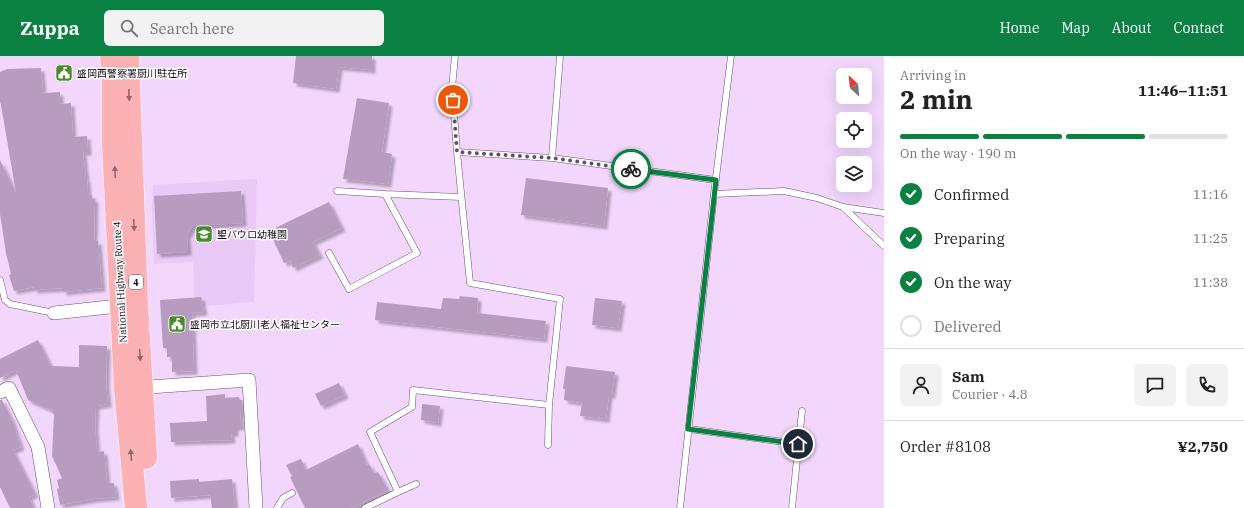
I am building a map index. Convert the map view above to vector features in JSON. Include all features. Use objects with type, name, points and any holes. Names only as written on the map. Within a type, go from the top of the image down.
[{"type":"highway","name":"National Highway Route 4","points":[[111,56],[113,74],[113,144],[129,305]]},
{"type":"highway","name":"National Highway Route 4","points":[[128,56],[129,305],[136,508]]},
{"type":"highway","name":"National Highway Route 4","points":[[133,388],[148,508]]},
{"type":"street","points":[[54,313],[129,305]]},
{"type":"street","points":[[133,388],[249,380],[256,508]]},
{"type":"street","points":[[0,392],[10,388],[38,447],[48,508]]},
{"type":"lane","points":[[455,56],[452,88],[470,283],[560,299],[549,405],[548,445]]},
{"type":"lane","points":[[552,158],[560,56]]},
{"type":"lane","points":[[680,508],[714,194],[732,56]]},
{"type":"lane","points":[[457,152],[552,158],[716,180]]},
{"type":"lane","points":[[337,191],[461,197]]},
{"type":"lane","points":[[714,194],[784,191],[817,198],[843,207],[884,213]]},
{"type":"lane","points":[[330,253],[349,289],[417,253],[385,194]]},
{"type":"lane","points":[[843,207],[884,246]]},
{"type":"lane","points":[[0,280],[5,300],[10,304],[54,313]]},
{"type":"lane","points":[[398,492],[370,432],[412,407],[413,390],[549,405]]},
{"type":"lane","points":[[792,508],[802,411]]},
{"type":"lane","points":[[688,429],[798,444]]},
{"type":"lane","points":[[365,508],[416,484]]},
{"type":"lane","points":[[277,508],[283,498],[292,493]]},
{"type":"shaded area","name":"聖パウロ幼稚園","points":[[257,179],[254,302],[195,307],[193,262],[154,264],[152,207],[153,185]]},
{"type":"building","points":[[296,56],[372,56],[372,70],[339,67],[336,89],[293,83]]},
{"type":"building","points":[[41,68],[43,93],[60,92],[60,104],[71,103],[73,137],[87,136],[88,152],[83,152],[88,195],[92,195],[92,199],[95,199],[94,241],[98,241],[102,288],[63,292],[63,288],[34,290],[34,287],[14,291],[9,275],[11,274],[0,214],[0,160],[16,193],[0,102],[0,72],[7,69]]},
{"type":"building","points":[[357,98],[389,103],[382,152],[392,154],[388,184],[343,179]]},
{"type":"building","points":[[526,178],[608,188],[604,226],[521,215]]},
{"type":"building","points":[[241,191],[243,223],[193,226],[187,235],[188,252],[157,254],[154,196]]},
{"type":"building","points":[[329,202],[342,228],[313,242],[320,255],[293,268],[290,261],[284,263],[269,231]]},
{"type":"building","points":[[460,296],[478,298],[477,313],[546,321],[544,339],[375,320],[377,302],[441,309],[443,298],[459,299]]},
{"type":"building","name":"盛岡市立北厨川老人福祉センター","points":[[201,297],[204,312],[192,313],[194,371],[172,372],[172,357],[167,357],[167,348],[163,348],[160,300]]},
{"type":"building","points":[[595,298],[622,301],[618,328],[592,325]]},
{"type":"building","points":[[38,340],[51,366],[79,367],[79,345],[107,346],[106,385],[108,404],[96,406],[95,427],[97,452],[104,451],[107,483],[114,483],[116,497],[93,499],[60,505],[57,480],[62,478],[52,456],[53,411],[28,400],[16,370],[0,378],[0,359]]},
{"type":"building","points":[[566,366],[615,372],[612,395],[609,395],[606,419],[580,416],[582,403],[564,400],[565,389],[563,389]]},
{"type":"building","points":[[339,383],[345,395],[321,406],[315,394]]},
{"type":"building","points":[[225,394],[225,398],[239,397],[240,400],[242,400],[243,414],[240,414],[241,427],[235,427],[235,433],[231,433],[232,440],[171,442],[170,423],[207,421],[206,396]]},
{"type":"building","points":[[0,400],[2,400],[12,420],[21,447],[13,450],[35,494],[29,497],[34,508],[10,508],[0,487]]},
{"type":"building","points":[[422,404],[440,406],[438,423],[421,420]]},
{"type":"building","points":[[358,444],[367,465],[369,464],[374,473],[378,472],[388,490],[351,508],[305,508],[286,465],[301,459],[306,470]]},
{"type":"building","points":[[199,479],[199,482],[232,479],[235,508],[212,508],[210,495],[171,498],[170,481]]},
{"type":"way so far","points":[[453,100],[457,152],[552,158],[631,169]]},
{"type":"place","name":"盛岡西警察署厨川駐在所","points":[[64,73]]},
{"type":"place","name":"聖パウロ幼稚園","points":[[204,234]]},
{"type":"place","name":"盛岡市立北厨川老人福祉センター","points":[[177,324]]},
{"type":"route","points":[[631,169],[716,180],[688,429],[798,444]]}]
